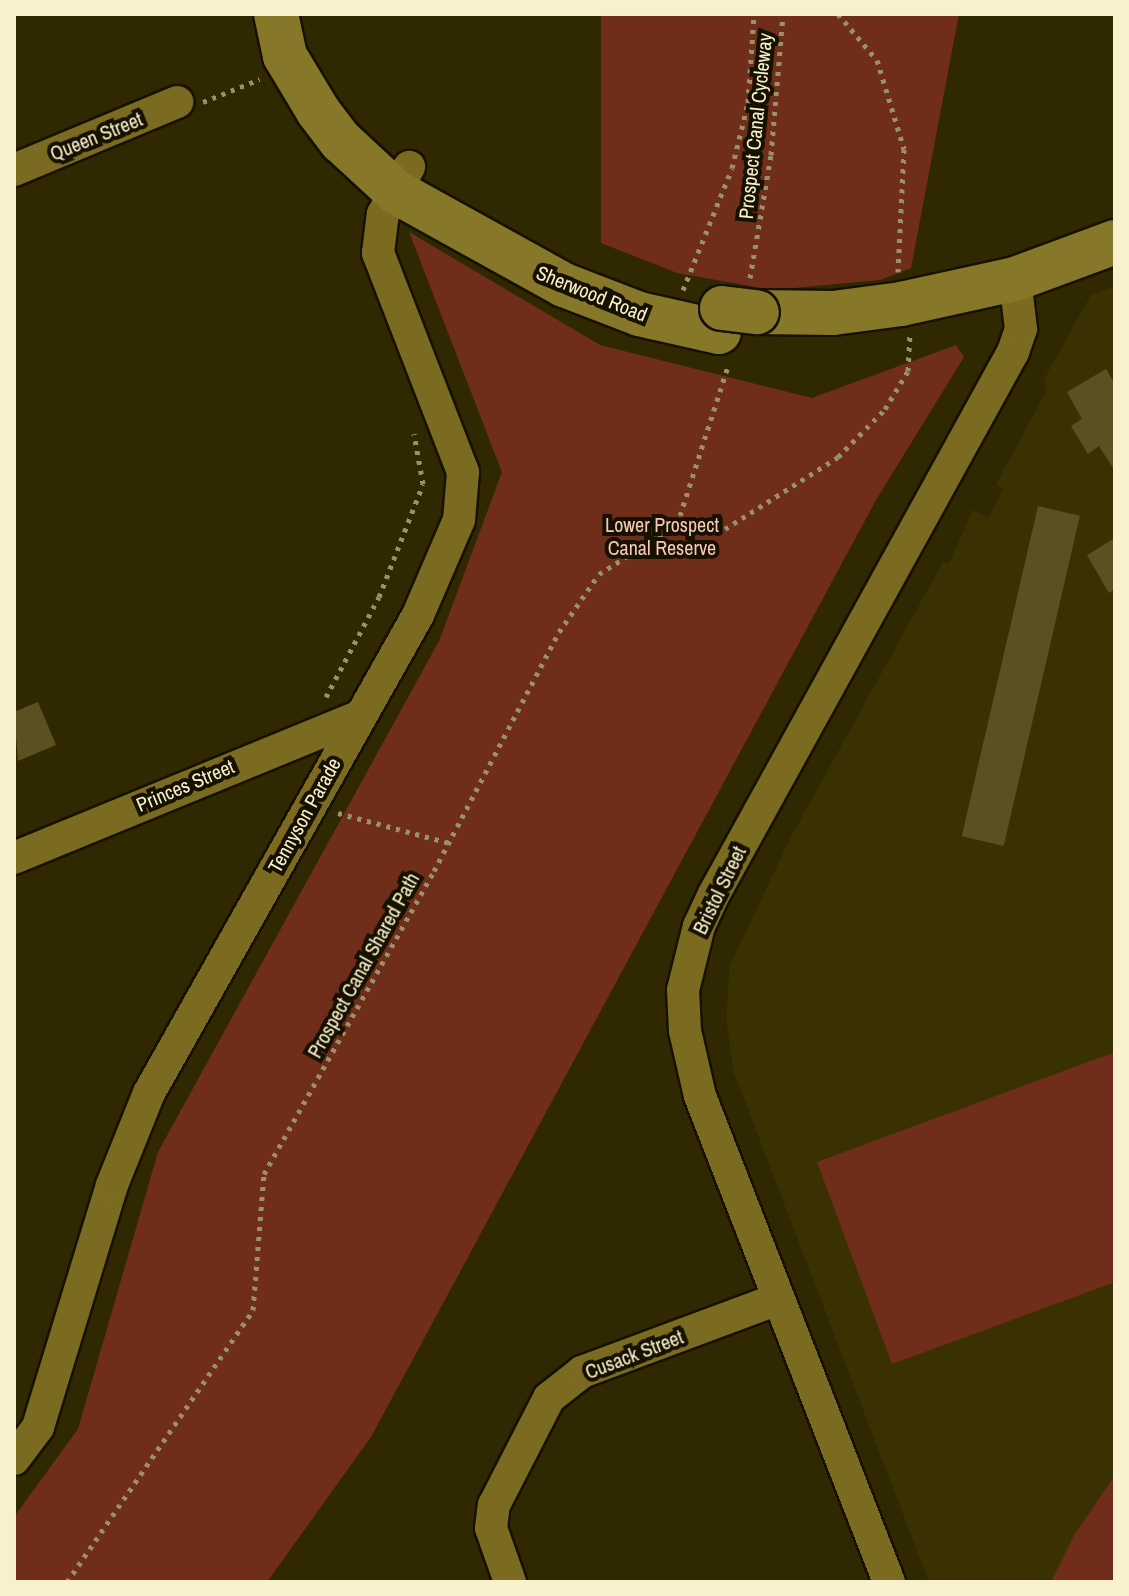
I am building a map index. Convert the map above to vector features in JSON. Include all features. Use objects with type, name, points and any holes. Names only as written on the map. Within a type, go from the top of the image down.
[{"type":"main road","name":"Sherwood Road","points":[[276,14],[285,56],[318,111],[341,141],[564,285],[639,314],[738,322],[838,339],[905,316],[949,317],[1015,279],[1115,242]]},
{"type":"main road","points":[[285,14],[403,179]]},
{"type":"main road","name":"Sherwood Road","points":[[403,179],[568,259],[738,322]]},
{"type":"street","name":"Queen Street","points":[[14,170],[192,102]]},
{"type":"street","name":"Tennyson Parade","points":[[14,1459],[38,1427],[112,1185],[149,1093],[418,615],[459,520],[463,472],[378,253],[376,236],[403,179]]},
{"type":"street","name":"Bristol Street","points":[[889,1582],[700,1096],[685,1031],[689,959],[714,894],[1013,352],[1021,329],[1015,279]]},
{"type":"street","name":"Princes Street","points":[[14,858],[358,717]]},
{"type":"street","name":"Cusack Street","points":[[510,1582],[491,1528],[494,1505],[549,1398],[582,1372],[778,1299]]},
{"type":"path","points":[[680,298],[732,168],[748,103],[754,14]]},
{"type":"path","name":"Prospect Canal Cycleway","points":[[759,241],[778,99],[783,14]]},
{"type":"path","points":[[723,384],[677,525],[725,529],[838,457],[885,409],[908,371],[904,149],[877,60],[838,14]]},
{"type":"path","points":[[192,102],[268,75]]},
{"type":"path","points":[[313,703],[327,697],[379,597],[423,484],[413,429]]},
{"type":"path","name":"Prospect Canal Shared Path","points":[[67,1582],[253,1310],[264,1174],[449,843],[559,632],[599,574],[677,525]]},
{"type":"path","points":[[309,806],[449,843]]},
{"type":"shaded area","points":[[1115,286],[1115,1582],[929,1582],[733,1070],[726,1017],[730,965],[791,837],[943,562],[949,564],[973,510],[988,518],[1003,489],[996,484],[1047,390],[1044,379],[1091,295]]},
{"type":"green space","points":[[601,14],[959,14],[911,268],[880,280],[772,290],[677,273],[601,243]]},
{"type":"green space","name":"Lower Prospect Canal Reserve","points":[[409,232],[600,345],[812,398],[956,345],[964,357],[876,500],[371,1437],[267,1582],[14,1582],[14,1517],[78,1429],[158,1152],[439,641],[502,472]]},
{"type":"green space","points":[[1115,1052],[1115,1282],[892,1364],[817,1162]]},
{"type":"green space","points":[[1115,1475],[1115,1582],[1051,1582],[1073,1537]]},
{"type":"building","points":[[1106,369],[1115,384],[1115,471],[1099,446],[1088,454],[1071,426],[1082,419],[1067,392]]},
{"type":"building","points":[[1038,506],[1080,516],[1004,846],[962,836]]},
{"type":"building","points":[[1115,538],[1115,589],[1109,593],[1087,555]]},
{"type":"building","points":[[38,702],[56,745],[18,761],[14,712]]}]
